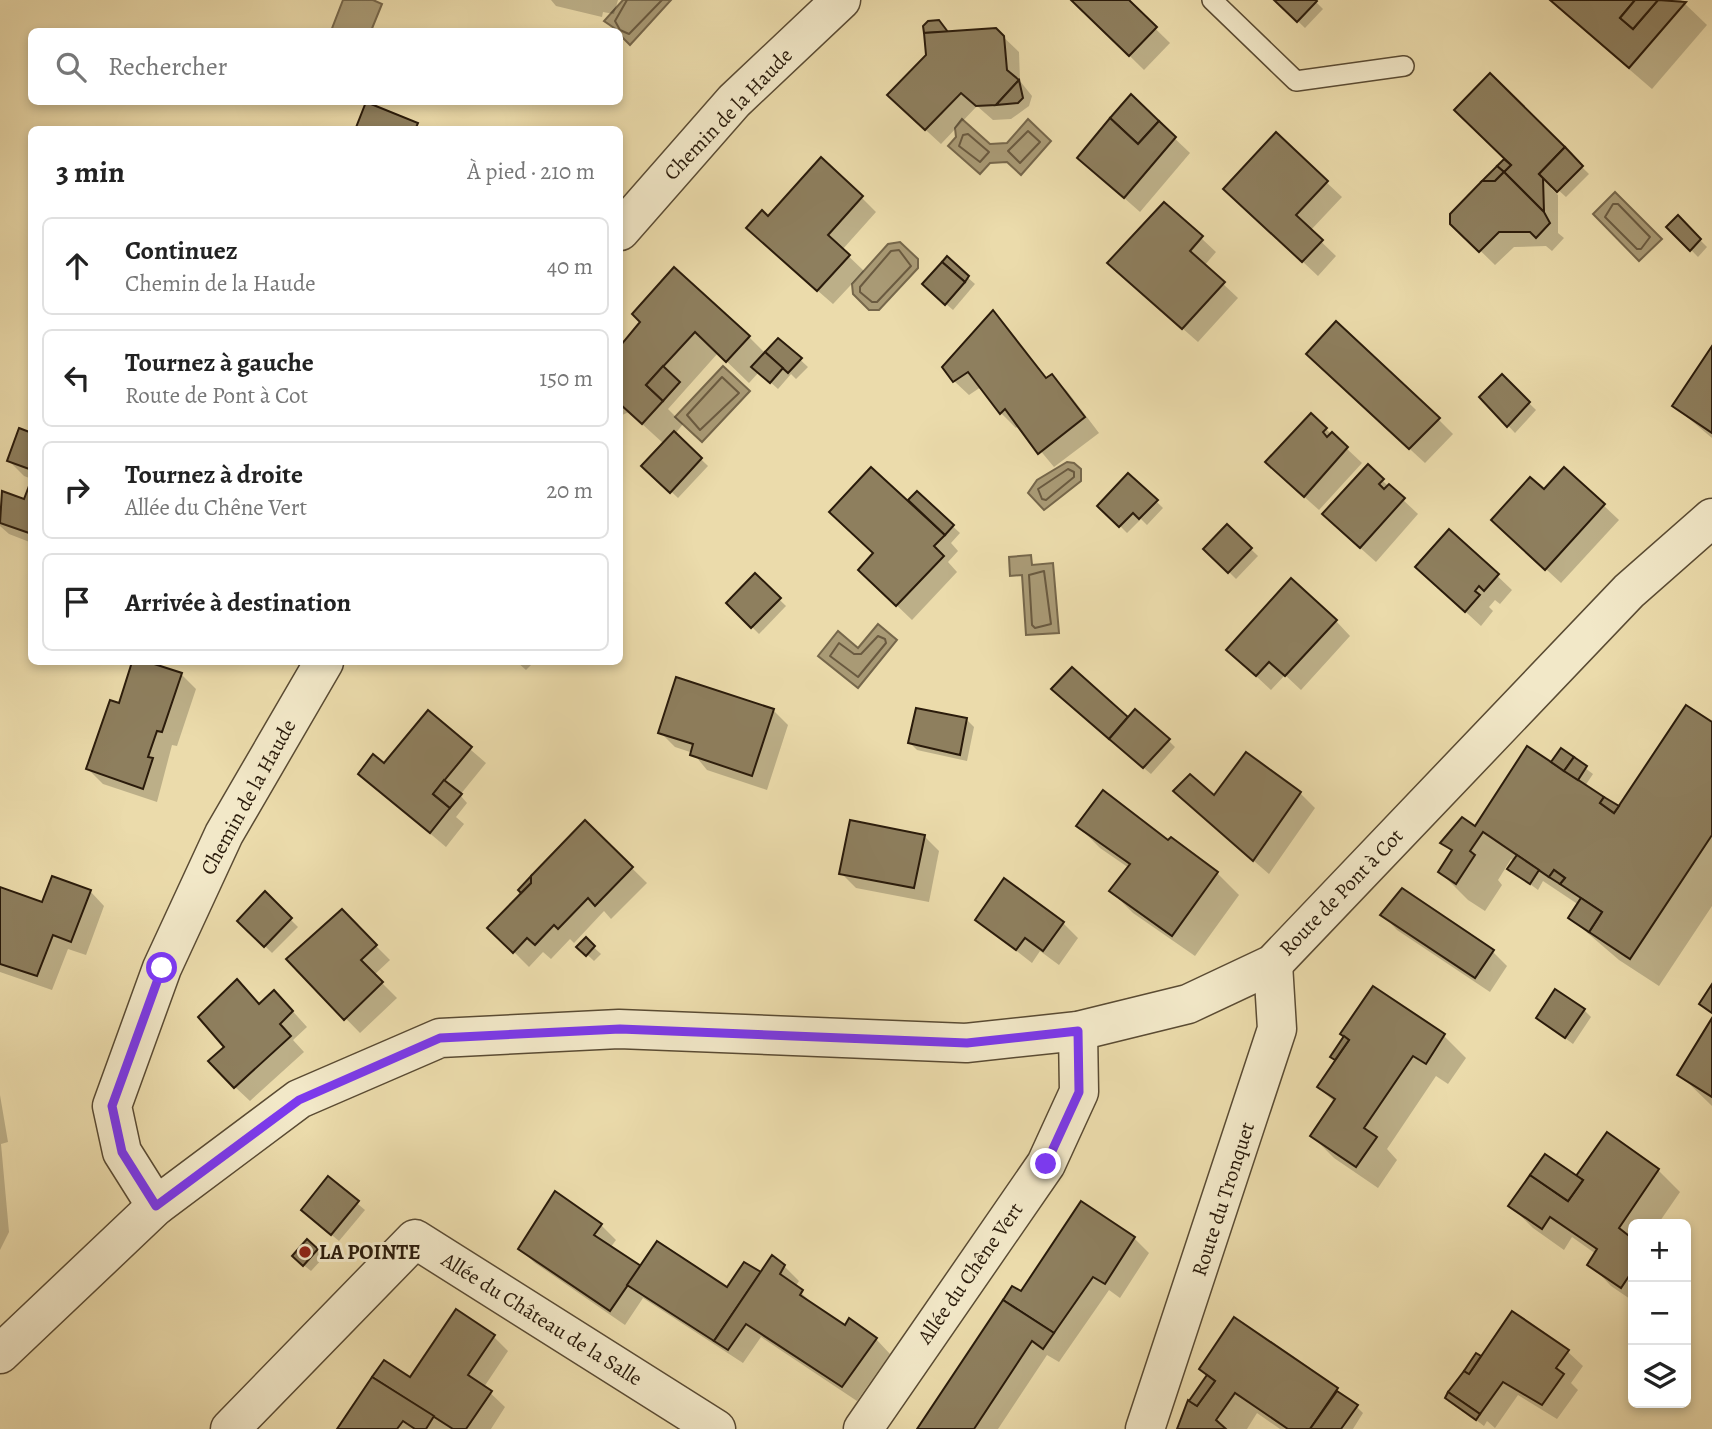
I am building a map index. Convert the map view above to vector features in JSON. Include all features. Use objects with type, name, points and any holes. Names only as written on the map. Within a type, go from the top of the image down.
[{"type":"street","name":"Chemin de la Haude","points":[[623,228],[734,101],[841,0]]},
{"type":"street","name":"Route de Pont à Cot","points":[[0,1354],[156,1206],[299,1100],[440,1038],[620,1029],[967,1043],[1078,1031],[1188,1004],[1273,964],[1629,592],[1712,518]]},
{"type":"street","name":"Chemin de la Haude","points":[[156,1206],[122,1152],[112,1106],[162,968],[224,834],[322,665]]},
{"type":"street","name":"Route du Tronquet","points":[[1145,1429],[1277,1029],[1273,964]]},
{"type":"street","name":"Allée du Chêne Vert","points":[[863,1429],[1046,1164],[1079,1092],[1078,1031]]},
{"type":"street","name":"Allée du Château de la Salle","points":[[230,1429],[415,1240],[716,1429]]},
{"type":"lane","points":[[1212,0],[1296,81],[1405,66]]},
{"type":"water","points":[[343,0],[373,0],[382,4],[372,28],[332,28]]},
{"type":"water","points":[[623,0],[671,0],[630,45],[623,38],[623,28],[614,28],[604,21]]},
{"type":"water","points":[[962,119],[990,144],[1007,143],[1028,119],[1051,141],[1021,175],[1007,162],[990,163],[980,174],[948,146],[956,137],[955,128]]},
{"type":"water","points":[[1615,192],[1662,239],[1639,261],[1593,214]]},
{"type":"water","points":[[900,242],[918,259],[918,268],[879,310],[869,310],[853,294],[852,284],[888,244]]},
{"type":"water","points":[[723,366],[750,391],[702,442],[675,417]]},
{"type":"water","points":[[1067,462],[1074,463],[1081,469],[1081,481],[1044,510],[1028,493],[1037,480]]},
{"type":"water","points":[[1031,555],[1032,565],[1053,563],[1059,633],[1026,635],[1022,575],[1010,576],[1009,557]]},
{"type":"water","points":[[878,624],[897,640],[858,688],[818,656],[838,631],[858,648]]},
{"type":"building","points":[[1071,0],[1129,0],[1157,27],[1129,56]]},
{"type":"building","points":[[1274,0],[1316,0],[1317,1],[1297,22]]},
{"type":"building","points":[[1550,0],[1635,0],[1620,18],[1633,29],[1658,0],[1686,2],[1629,68]]},
{"type":"building","points":[[1635,0],[1658,0],[1633,29],[1620,18]]},
{"type":"building","points":[[939,20],[948,32],[924,33],[923,26],[928,21]]},
{"type":"building","points":[[996,28],[1004,36],[1007,70],[1019,80],[996,105],[976,106],[961,93],[925,130],[887,95],[926,55],[924,33]]},
{"type":"building","points":[[1490,73],[1565,147],[1539,174],[1543,178],[1544,212],[1504,172],[1511,165],[1454,110]]},
{"type":"building","points":[[1019,80],[1023,98],[1018,103],[996,105]]},
{"type":"building","points":[[1131,94],[1159,121],[1138,144],[1110,118]]},
{"type":"building","points":[[365,105],[373,105],[418,123],[417,126],[357,126]]},
{"type":"building","points":[[1110,118],[1138,144],[1159,121],[1176,137],[1124,198],[1077,158]]},
{"type":"building","points":[[1276,132],[1328,181],[1296,215],[1323,240],[1302,262],[1223,189]]},
{"type":"building","points":[[1565,147],[1583,166],[1557,192],[1539,174]]},
{"type":"building","points":[[821,157],[863,196],[828,235],[850,255],[817,291],[746,228],[762,210],[768,216]]},
{"type":"building","points":[[1504,159],[1511,165],[1504,172],[1497,166]]},
{"type":"building","points":[[1497,166],[1504,172],[1495,181],[1482,181]]},
{"type":"building","points":[[1504,172],[1544,212],[1550,223],[1536,238],[1530,232],[1499,232],[1479,252],[1450,224],[1450,214],[1482,181],[1495,181]]},
{"type":"building","points":[[1164,202],[1203,236],[1190,251],[1225,282],[1182,329],[1107,263]]},
{"type":"building","points":[[1678,215],[1701,239],[1690,251],[1666,227]]},
{"type":"building","points":[[947,256],[969,276],[965,282],[942,262]]},
{"type":"building","points":[[942,262],[965,282],[945,305],[922,284]]},
{"type":"building","points":[[674,267],[750,336],[726,362],[695,332],[646,385],[663,401],[642,424],[623,407],[623,342],[640,322],[632,314]]},
{"type":"building","points":[[993,310],[1046,378],[1052,374],[1085,417],[1038,454],[1005,409],[1000,414],[968,372],[953,382],[942,367]]},
{"type":"building","points":[[1336,321],[1440,418],[1409,449],[1306,354]]},
{"type":"building","points":[[778,338],[802,358],[788,373],[765,352]]},
{"type":"building","points":[[1712,346],[1712,433],[1672,406]]},
{"type":"building","points":[[765,352],[783,368],[770,383],[751,367]]},
{"type":"building","points":[[663,366],[680,382],[663,401],[646,385]]},
{"type":"building","points":[[1502,374],[1530,402],[1507,427],[1479,397]]},
{"type":"building","points":[[1311,413],[1327,428],[1323,432],[1327,437],[1332,432],[1348,447],[1304,497],[1265,462]]},
{"type":"building","points":[[19,428],[28,431],[28,469],[7,461]]},
{"type":"building","points":[[674,431],[702,458],[670,493],[641,466]]},
{"type":"building","points":[[1368,464],[1384,479],[1379,484],[1384,489],[1389,484],[1405,498],[1360,548],[1322,514]]},
{"type":"building","points":[[871,467],[945,535],[934,546],[944,556],[896,606],[858,570],[873,553],[829,512]]},
{"type":"building","points":[[1564,467],[1605,504],[1545,570],[1491,520],[1530,477],[1544,489]]},
{"type":"building","points":[[1128,473],[1158,500],[1139,519],[1133,513],[1119,527],[1097,506]]},
{"type":"building","points":[[28,488],[28,533],[0,523],[2,491],[24,499]]},
{"type":"building","points":[[917,491],[954,525],[945,535],[908,500]]},
{"type":"building","points":[[1227,524],[1252,548],[1228,573],[1203,549]]},
{"type":"building","points":[[1449,529],[1499,574],[1484,591],[1479,586],[1475,591],[1480,595],[1465,612],[1415,567]]},
{"type":"building","points":[[755,573],[781,598],[751,628],[726,603]]},
{"type":"building","points":[[1291,578],[1337,620],[1285,676],[1269,662],[1256,676],[1226,650]]},
{"type":"building","points":[[131,665],[157,665],[182,673],[162,732],[157,731],[148,757],[153,758],[143,789],[86,769],[110,700],[119,703]]},
{"type":"building","points":[[1072,667],[1128,717],[1109,739],[1051,689]]},
{"type":"building","points":[[676,677],[774,709],[752,776],[690,755],[693,744],[658,733]]},
{"type":"building","points":[[1686,705],[1712,722],[1712,835],[1630,959],[1589,932],[1602,912],[1560,884],[1565,878],[1554,870],[1549,877],[1483,832],[1470,851],[1475,855],[1456,884],[1438,872],[1452,850],[1440,843],[1462,817],[1475,826],[1527,746],[1604,797],[1600,803],[1614,813]]},
{"type":"building","points":[[916,708],[967,718],[960,755],[908,743]]},
{"type":"building","points":[[1135,709],[1170,739],[1143,768],[1109,739]]},
{"type":"building","points":[[428,710],[472,747],[433,794],[450,808],[430,833],[358,774],[373,754],[384,763]]},
{"type":"building","points":[[1561,748],[1574,757],[1564,771],[1551,762]]},
{"type":"building","points":[[1246,752],[1301,792],[1253,861],[1173,791],[1190,774],[1214,795]]},
{"type":"building","points":[[1574,757],[1587,766],[1578,780],[1564,771]]},
{"type":"building","points":[[444,780],[462,794],[450,808],[433,794]]},
{"type":"building","points":[[1103,790],[1168,840],[1171,837],[1218,872],[1172,936],[1109,891],[1130,864],[1076,826]]},
{"type":"building","points":[[1604,797],[1619,806],[1614,813],[1600,803]]},
{"type":"building","points":[[585,820],[633,867],[595,906],[588,898],[558,929],[554,925],[535,945],[527,938],[513,953],[487,928],[531,883],[531,876]]},
{"type":"building","points":[[850,820],[925,835],[914,888],[839,874]]},
{"type":"building","points":[[1517,855],[1539,870],[1530,884],[1507,869]]},
{"type":"building","points":[[1554,870],[1565,878],[1560,884],[1549,877]]},
{"type":"building","points":[[52,876],[91,890],[71,942],[53,935],[37,976],[0,964],[0,887],[42,902]]},
{"type":"building","points":[[531,876],[531,883],[521,893],[518,890]]},
{"type":"building","points":[[1004,878],[1064,922],[1043,951],[1025,938],[1016,950],[975,920]]},
{"type":"building","points":[[1402,888],[1494,950],[1475,978],[1380,915]]},
{"type":"building","points":[[265,891],[292,918],[264,947],[237,921]]},
{"type":"building","points":[[1581,898],[1602,912],[1589,932],[1568,918]]},
{"type":"building","points":[[342,909],[377,945],[361,960],[383,982],[344,1020],[286,959]]},
{"type":"building","points":[[586,937],[595,946],[586,956],[576,947]]},
{"type":"building","points":[[237,979],[259,1004],[274,990],[293,1011],[280,1024],[291,1036],[234,1088],[208,1061],[224,1047],[198,1017]]},
{"type":"building","points":[[1712,984],[1712,1013],[1699,1004]]},
{"type":"building","points":[[1373,986],[1445,1034],[1426,1064],[1413,1056],[1364,1128],[1377,1137],[1356,1167],[1310,1136],[1335,1099],[1317,1087],[1349,1040],[1340,1034]]},
{"type":"building","points":[[1555,989],[1585,1009],[1565,1038],[1536,1018]]},
{"type":"building","points":[[1712,1018],[1712,1097],[1677,1075]]},
{"type":"building","points":[[1344,1036],[1349,1040],[1335,1060],[1330,1057]]},
{"type":"building","points":[[1607,1132],[1659,1169],[1619,1228],[1628,1235],[1628,1278],[1621,1288],[1587,1265],[1597,1249],[1550,1217],[1542,1229],[1508,1206],[1530,1175],[1568,1201],[1583,1180],[1576,1176]]},
{"type":"building","points":[[1545,1154],[1583,1180],[1568,1201],[1530,1175]]},
{"type":"building","points":[[328,1176],[359,1201],[331,1235],[301,1210]]},
{"type":"building","points":[[555,1191],[602,1224],[594,1235],[641,1266],[610,1311],[518,1249]]},
{"type":"building","points":[[1081,1201],[1135,1237],[1105,1284],[1093,1277],[1054,1333],[1003,1300],[1012,1286],[1021,1291]]},
{"type":"building","name":"LA POINTE","points":[[307,1239],[318,1249],[303,1266],[292,1256]]},
{"type":"building","points":[[657,1241],[727,1287],[744,1262],[761,1272],[714,1341],[627,1285]]},
{"type":"building","points":[[772,1255],[785,1265],[780,1274],[803,1290],[800,1295],[845,1325],[849,1318],[877,1338],[842,1387],[746,1324],[728,1350],[714,1341]]},
{"type":"building","points":[[1003,1300],[1054,1333],[1043,1349],[1032,1341],[974,1429],[917,1429]]},
{"type":"building","points":[[456,1309],[495,1335],[468,1375],[492,1391],[466,1429],[453,1429],[372,1377],[384,1360],[410,1377]]},
{"type":"building","points":[[1512,1311],[1569,1350],[1556,1368],[1564,1374],[1542,1405],[1503,1382],[1480,1414],[1448,1392],[1464,1371],[1469,1374]]},
{"type":"building","points":[[1234,1317],[1338,1388],[1310,1429],[1288,1429],[1235,1393],[1216,1420],[1226,1429],[1177,1429],[1188,1400],[1197,1406],[1215,1381],[1199,1369]]},
{"type":"building","points":[[1476,1353],[1481,1356],[1469,1374],[1464,1371]]},
{"type":"building","points":[[1207,1375],[1215,1381],[1197,1406],[1189,1401]]},
{"type":"building","points":[[372,1377],[434,1416],[426,1429],[415,1429],[403,1421],[397,1429],[337,1429]]},
{"type":"building","points":[[1337,1391],[1358,1405],[1341,1429],[1310,1429]]},
{"type":"building","points":[[1448,1392],[1480,1414],[1476,1420],[1445,1398]]},
{"type":"place","name":"LA POINTE","points":[[305,1252]]},
{"type":"route","points":[[162,968],[112,1106],[122,1152],[156,1206],[299,1100],[440,1038],[620,1029],[967,1043],[1078,1031],[1079,1092],[1046,1164]]}]
